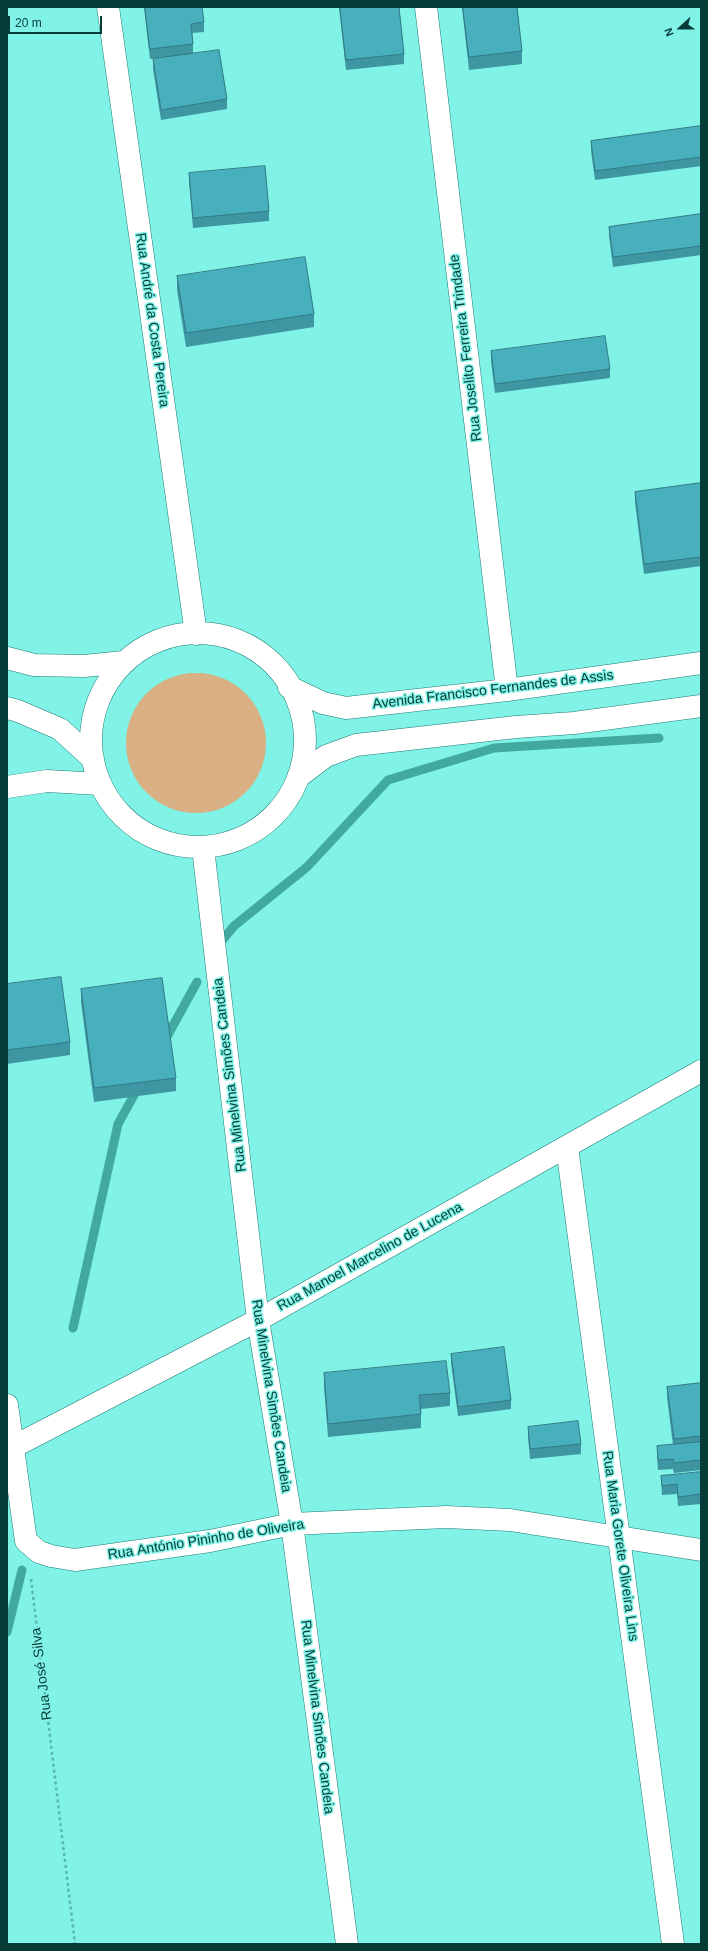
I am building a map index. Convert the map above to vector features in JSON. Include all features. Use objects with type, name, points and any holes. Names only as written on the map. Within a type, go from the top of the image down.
[{"type":"street","name":"Rua André da Costa Pereira","points":[[108,7],[196,634]]},
{"type":"street","name":"Rua Joselito Ferreira Trindade","points":[[426,7],[507,690]]},
{"type":"street","points":[[205,633],[234,639],[261,654],[282,674],[297,700],[304,730],[303,759],[298,777],[294,788],[279,811],[257,830],[232,843],[203,848],[175,846],[148,836],[124,819],[106,797],[100,784],[93,759],[91,742],[94,713],[105,685],[124,662],[148,644],[176,635],[196,634],[205,633]]},
{"type":"street","points":[[7,658],[34,665],[84,666],[124,662]]},
{"type":"street","name":"Avenida Francisco Fernandes de Assis","points":[[289,687],[324,702],[346,708],[507,690],[701,663]]},
{"type":"street","points":[[298,777],[326,756],[356,745],[516,727],[574,723],[701,706]]},
{"type":"street","points":[[7,708],[18,711],[60,729],[93,759]]},
{"type":"street","points":[[7,787],[47,781],[100,784]]},
{"type":"street","name":"Rua Minelvina Simões Candeia","points":[[203,848],[258,1320],[292,1524],[347,1944]]},
{"type":"street","name":"Rua Manoel Marcelino de Lucena","points":[[13,1446],[258,1320],[701,1072]]},
{"type":"street","name":"Rua Maria Gorete Oliveira Lins","points":[[567,1147],[673,1944]]},
{"type":"street","points":[[7,1405],[26,1541]]},
{"type":"street","name":"Rua António Pininho de Oliveira","points":[[26,1541],[39,1552],[51,1556],[75,1560],[210,1541],[292,1524],[446,1517],[510,1520],[701,1550]]},
{"type":"path","name":"Rua José Silva","points":[[26,1541],[75,1944]]},
{"type":"shaded area","points":[[203,673],[223,678],[246,693],[261,716],[265,729],[265,757],[261,770],[246,793],[223,808],[210,812],[189,813],[169,808],[146,793],[131,770],[127,757],[126,736],[131,716],[146,693],[169,678],[182,674]]},
{"type":"building","points":[[145,7],[202,7],[204,22],[191,24],[193,44],[150,49]]},
{"type":"building","points":[[340,7],[399,7],[404,54],[346,60]]},
{"type":"building","points":[[463,7],[517,7],[522,51],[469,57]]},
{"type":"building","points":[[219,50],[227,99],[161,110],[153,59]]},
{"type":"building","points":[[701,126],[701,157],[595,171],[591,141]]},
{"type":"building","points":[[265,166],[269,211],[193,218],[189,173]]},
{"type":"building","points":[[701,214],[701,246],[613,257],[609,227]]},
{"type":"building","points":[[305,257],[314,314],[186,333],[177,276]]},
{"type":"building","points":[[605,336],[610,369],[495,384],[491,351]]},
{"type":"building","points":[[701,483],[701,557],[644,564],[635,492]]},
{"type":"building","points":[[61,977],[70,1042],[7,1050],[7,984]]},
{"type":"building","points":[[162,978],[176,1078],[94,1088],[81,989]]},
{"type":"building","points":[[504,1347],[511,1400],[458,1407],[451,1354]]},
{"type":"building","points":[[446,1361],[450,1393],[419,1395],[421,1414],[328,1424],[324,1373]]},
{"type":"building","points":[[701,1383],[701,1436],[674,1439],[667,1387]]},
{"type":"building","points":[[578,1421],[581,1444],[530,1449],[528,1427]]},
{"type":"building","points":[[701,1442],[701,1460],[674,1463],[673,1459],[658,1460],[657,1446]]},
{"type":"building","points":[[701,1472],[701,1494],[678,1497],[677,1484],[662,1486],[661,1476]]},
{"type":"waterway","points":[[219,944],[234,926],[307,867],[388,780],[494,748],[659,738]]},
{"type":"waterway","points":[[164,1042],[197,982]]},
{"type":"waterway","points":[[73,1328],[118,1124],[139,1086]]},
{"type":"waterway","points":[[7,1632],[22,1570]]}]
